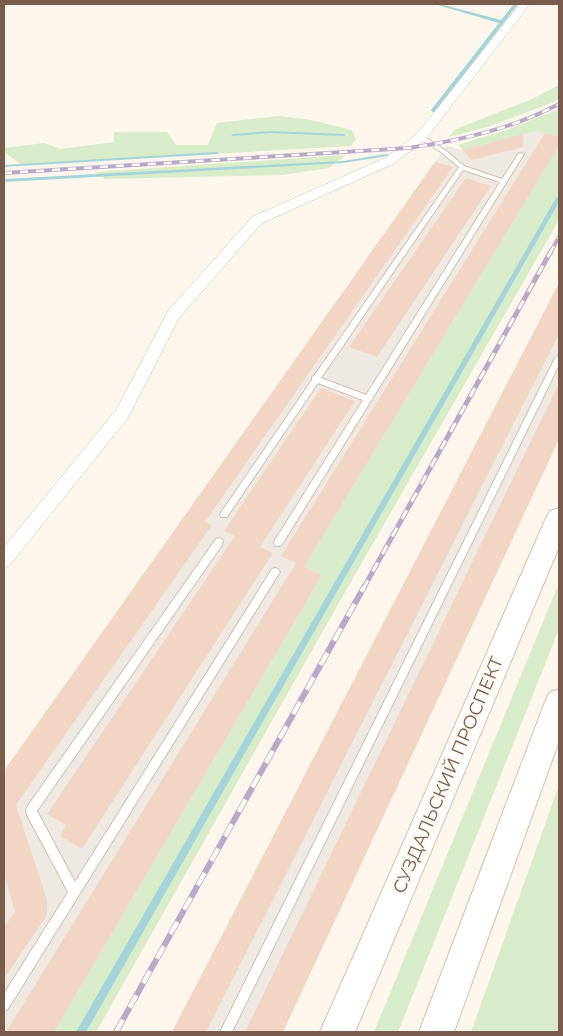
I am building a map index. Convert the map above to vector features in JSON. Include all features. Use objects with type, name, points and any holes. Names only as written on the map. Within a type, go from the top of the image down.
[{"type":"main road","name":"СУЗДАЛЬСКИЙ ПРОСПЕКТ","points":[[337,1032],[559,518]]},
{"type":"main road","points":[[436,1032],[559,702]]},
{"type":"street","points":[[4,560],[122,414],[173,315],[257,220],[389,161],[421,137],[525,4]]},
{"type":"lane","points":[[421,137],[443,151],[462,168],[503,181]]},
{"type":"lane","points":[[278,543],[521,154]]},
{"type":"lane","points":[[224,514],[462,168]]},
{"type":"lane","points":[[226,1032],[559,358]]},
{"type":"lane","points":[[316,379],[368,399]]},
{"type":"lane","points":[[74,892],[31,811],[219,542]]},
{"type":"lane","points":[[4,1005],[275,572]]},
{"type":"shaded area","points":[[537,131],[559,136],[559,146],[305,567],[322,575],[54,1032],[4,1032],[4,771],[447,146],[463,150]]},
{"type":"shaded area","points":[[559,283],[559,439],[283,1032],[172,1032]]},
{"type":"green space","points":[[559,85],[559,99],[552,103],[487,127],[449,137],[454,130],[534,98]]},
{"type":"green space","points":[[559,109],[559,136],[537,131],[463,150],[458,145],[512,128]]},
{"type":"green space","points":[[279,116],[311,120],[352,130],[356,139],[351,146],[22,165],[4,152],[4,148],[44,143],[60,149],[114,142],[114,132],[167,132],[176,145],[208,145],[217,123]]},
{"type":"green space","points":[[559,146],[559,220],[349,585],[96,1032],[54,1032],[322,575],[304,567]]},
{"type":"green space","points":[[346,155],[329,168],[282,175],[105,179],[95,172]]},
{"type":"green space","points":[[559,583],[559,629],[398,1032],[374,1032]]},
{"type":"green space","points":[[559,785],[558,1032],[471,1032]]},
{"type":"building","points":[[545,133],[559,136],[559,146],[304,567],[322,575],[54,1032],[6,1032],[296,563],[281,556]]},
{"type":"building","points":[[523,134],[523,147],[471,160],[463,150]]},
{"type":"building","points":[[435,162],[453,167],[205,522],[212,525],[16,805],[47,900],[47,915],[4,979],[4,928],[15,911],[4,875],[4,771]]},
{"type":"building","points":[[466,178],[491,186],[377,357],[349,347]]},
{"type":"building","points":[[559,283],[559,334],[206,1032],[172,1032]]},
{"type":"building","points":[[559,383],[559,439],[283,1032],[245,1032]]},
{"type":"building","points":[[321,388],[355,401],[260,547],[273,553],[82,849],[60,836],[66,825],[47,814],[235,536],[224,531]]},
{"type":"waterway","points":[[436,4],[502,22]]},
{"type":"waterway","points":[[433,111],[516,4]]},
{"type":"waterway","points":[[233,135],[270,132],[344,135]]},
{"type":"waterway","points":[[4,166],[216,153]]},
{"type":"waterway","points":[[4,181],[343,162],[386,155]]},
{"type":"waterway","points":[[81,1032],[559,198]]},
{"type":"railway","points":[[4,173],[409,148],[505,127],[559,104]]},
{"type":"railway","points":[[550,253],[559,237]]},
{"type":"railway","points":[[363,589],[551,251]]},
{"type":"railway","points":[[116,1032],[364,587]]}]
